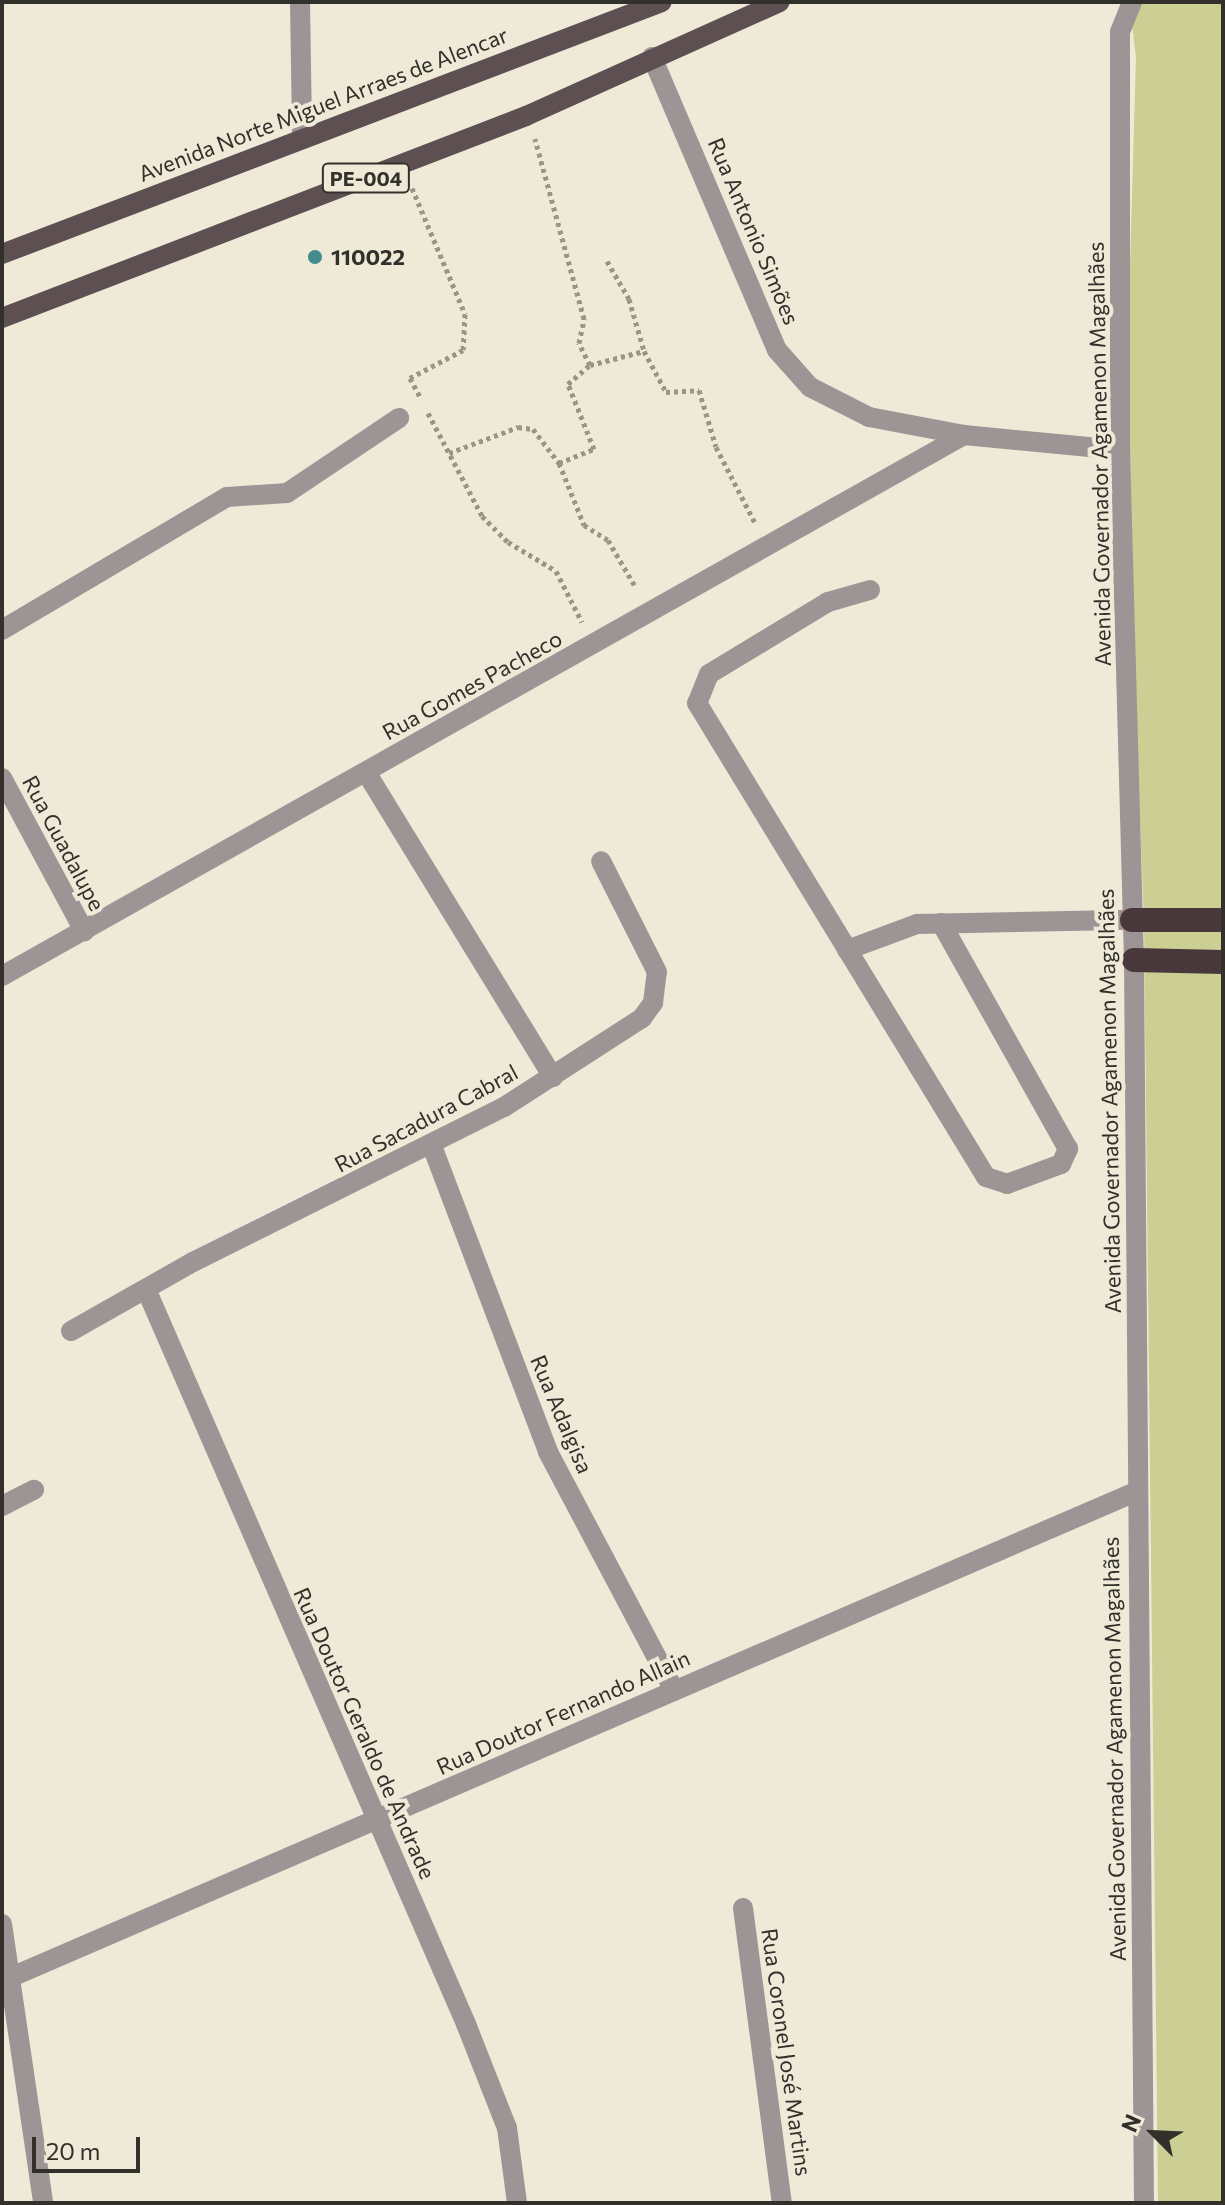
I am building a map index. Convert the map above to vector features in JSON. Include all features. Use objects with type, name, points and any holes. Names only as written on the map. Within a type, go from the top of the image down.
[{"type":"highway","points":[[1132,920],[1223,920]]},
{"type":"highway","points":[[1134,960],[1223,962]]},
{"type":"main road","name":"Avenida Norte Miguel Arraes de Alencar","points":[[2,254],[302,136],[661,2]]},
{"type":"main road","name":"PE-004","points":[[2,318],[526,116],[723,23],[780,2]]},
{"type":"street","points":[[300,2],[302,136]]},
{"type":"street","name":"Avenida Governador Agamenon Magalhães","points":[[1132,2],[1120,32],[1120,450],[1134,960],[1135,1492],[1144,2203]]},
{"type":"street","name":"Rua Antonio Simões","points":[[652,57],[777,350],[810,387],[840,407],[964,435],[1120,450]]},
{"type":"street","points":[[2,630],[227,497],[287,493],[399,418]]},
{"type":"street","name":"Rua Gomes Pacheco","points":[[2,976],[964,435]]},
{"type":"street","points":[[870,590],[828,602],[709,674],[697,703],[986,1177],[1007,1184],[1061,1164],[1068,1149],[941,923]]},
{"type":"street","points":[[366,772],[553,1077]]},
{"type":"street","name":"Rua Guadalupe","points":[[2,778],[84,931]]},
{"type":"street","name":"Rua Sacadura Cabral","points":[[71,1331],[146,1289],[432,1146],[553,1077],[642,1018],[657,987],[651,953],[601,861]]},
{"type":"street","points":[[847,950],[894,928],[941,923],[1132,920]]},
{"type":"street","name":"Rua Adalgisa","points":[[432,1146],[548,1452],[674,1690]]},
{"type":"street","name":"Rua Doutor Geraldo de Andrade","points":[[146,1289],[507,2128],[517,2203]]},
{"type":"street","points":[[2,1506],[34,1490]]},
{"type":"street","name":"Rua Doutor Fernando Allain","points":[[7,1980],[1135,1492]]},
{"type":"street","name":"Rua Coronel José Martins","points":[[743,1908],[782,2203]]},
{"type":"street","points":[[2,1924],[7,1980],[43,2203]]},
{"type":"path","points":[[526,116],[550,183],[584,319],[579,343],[590,365]]},
{"type":"path","points":[[402,164],[465,314],[463,350],[410,378],[482,516],[508,542],[556,571],[594,645]]},
{"type":"path","points":[[607,261],[629,299],[644,351],[666,392],[699,390],[716,447],[766,545]]},
{"type":"path","points":[[559,463],[594,449],[568,384],[590,365],[644,351]]},
{"type":"path","points":[[399,418],[426,409]]},
{"type":"path","points":[[449,453],[518,427],[533,429],[559,463],[584,525],[608,540],[651,612]]},
{"type":"green space","points":[[1129,2],[1223,2],[1223,2203],[1158,2203],[1144,921],[1125,438],[1136,57]]},
{"type":"place","name":"110022","points":[[315,257]]}]
